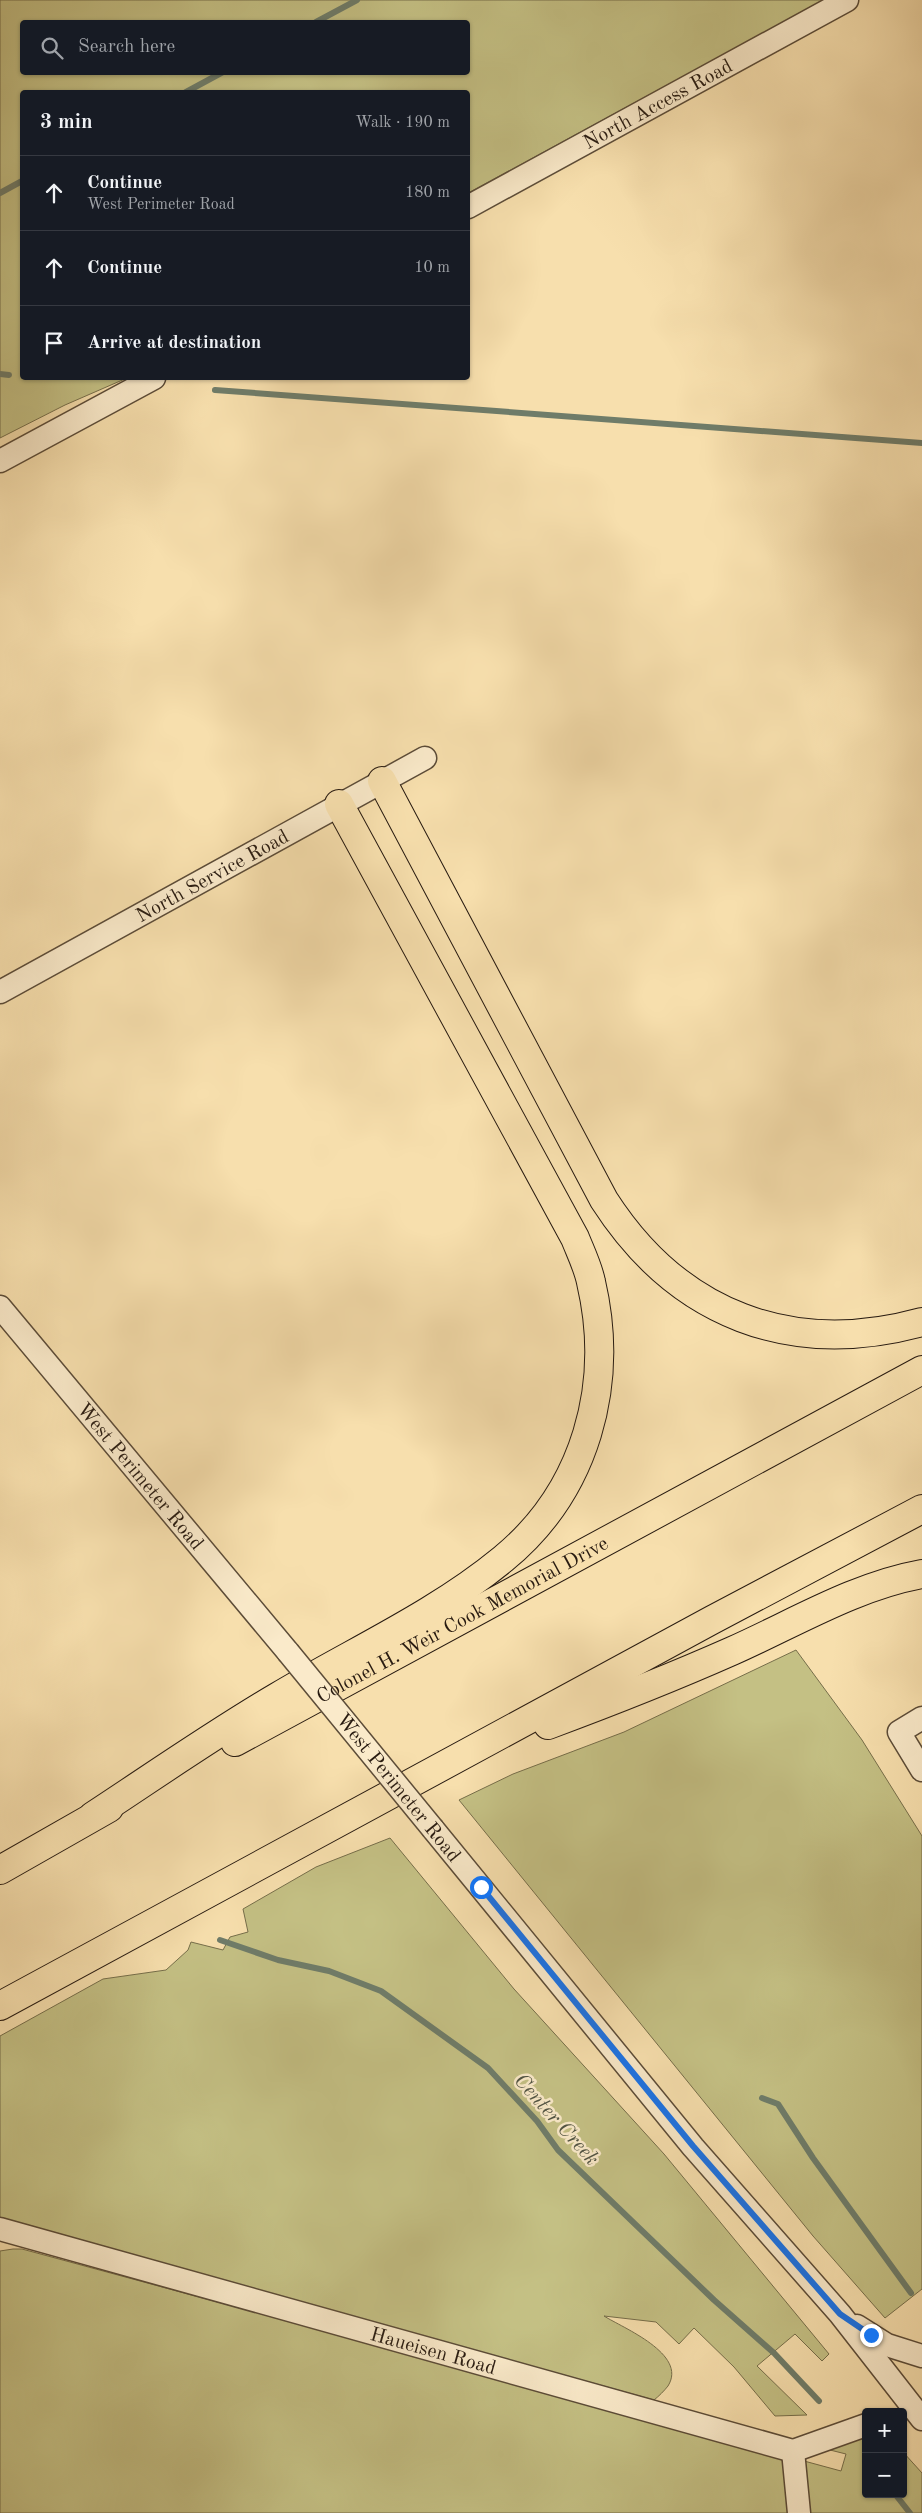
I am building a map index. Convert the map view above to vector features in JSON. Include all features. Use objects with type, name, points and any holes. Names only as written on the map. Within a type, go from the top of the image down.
[{"type":"highway","points":[[382,781],[604,1200],[631,1239],[648,1257],[668,1275],[701,1297],[748,1321],[774,1328],[835,1335],[867,1334],[922,1322]]},
{"type":"highway","points":[[93,1816],[275,1698],[429,1610],[504,1558],[544,1517],[568,1480],[583,1447],[594,1413],[600,1369],[599,1325],[591,1280],[575,1238],[339,804]]},
{"type":"highway","name":"Colonel H. Weir Cook Memorial Drive","points":[[0,1870],[93,1816],[289,1714],[922,1370]]},
{"type":"highway","points":[[0,2006],[712,1620],[922,1509]]},
{"type":"highway","points":[[457,1759],[638,1691],[733,1650],[798,1619],[877,1586],[922,1574]]},
{"type":"highway","points":[[0,2016],[97,1953]]},
{"type":"street","name":"North Access Road","points":[[470,206],[847,0]]},
{"type":"street","points":[[0,461],[150,380]]},
{"type":"street","name":"North Service Road","points":[[3,990],[425,758]]},
{"type":"street","name":"West Perimeter Road","points":[[0,1307],[288,1652],[693,2146],[840,2314],[914,2409]]},
{"type":"street","points":[[922,1718],[898,1732],[922,1770]]},
{"type":"street","name":"Haueisen Road","points":[[0,2229],[794,2451]]},
{"type":"street","points":[[840,2314],[887,2345],[922,2356]]},
{"type":"street","points":[[799,2513],[794,2451],[862,2426]]},
{"type":"shaded area","points":[[0,0],[824,0],[470,192],[470,90],[20,90],[20,380],[122,380],[65,405],[0,438]]},
{"type":"shaded area","points":[[796,1650],[862,1740],[922,1836],[922,2289],[885,2318],[813,2236],[459,1800],[513,1774],[624,1732]]},
{"type":"shaded area","points":[[390,1838],[514,1989],[664,2154],[829,2354],[822,2361],[795,2334],[757,2366],[807,2415],[775,2416],[734,2367],[694,2328],[679,2344],[656,2322],[604,2316],[651,2344],[662,2353],[669,2363],[672,2374],[668,2386],[654,2400],[0,2219],[0,2036],[103,1979],[166,1970],[188,1950],[191,1942],[223,1950],[230,1937],[248,1932],[243,1909],[316,1867]]},
{"type":"shaded area","points":[[22,2249],[841,2471],[846,2454],[830,2450],[862,2437],[862,2498],[907,2498],[907,2456],[922,2473],[922,2513],[0,2513],[0,2251]]},
{"type":"waterway","points":[[320,20],[357,0]]},
{"type":"waterway","points":[[190,90],[217,75]]},
{"type":"waterway","points":[[0,193],[20,182]]},
{"type":"waterway","points":[[0,374],[9,375]]},
{"type":"waterway","points":[[215,390],[922,443]]},
{"type":"waterway","name":"Center Creek","points":[[220,1940],[278,1960],[329,1971],[381,1991],[488,2068],[537,2121],[558,2150],[714,2300],[774,2353],[819,2401]]},
{"type":"waterway","points":[[762,2098],[778,2104],[813,2158],[911,2293]]},
{"type":"waterway","name":"Center Creek","points":[[898,2498],[910,2513]]},
{"type":"route","points":[[481,1887],[628,2064],[693,2146],[840,2314],[871,2335]]}]
